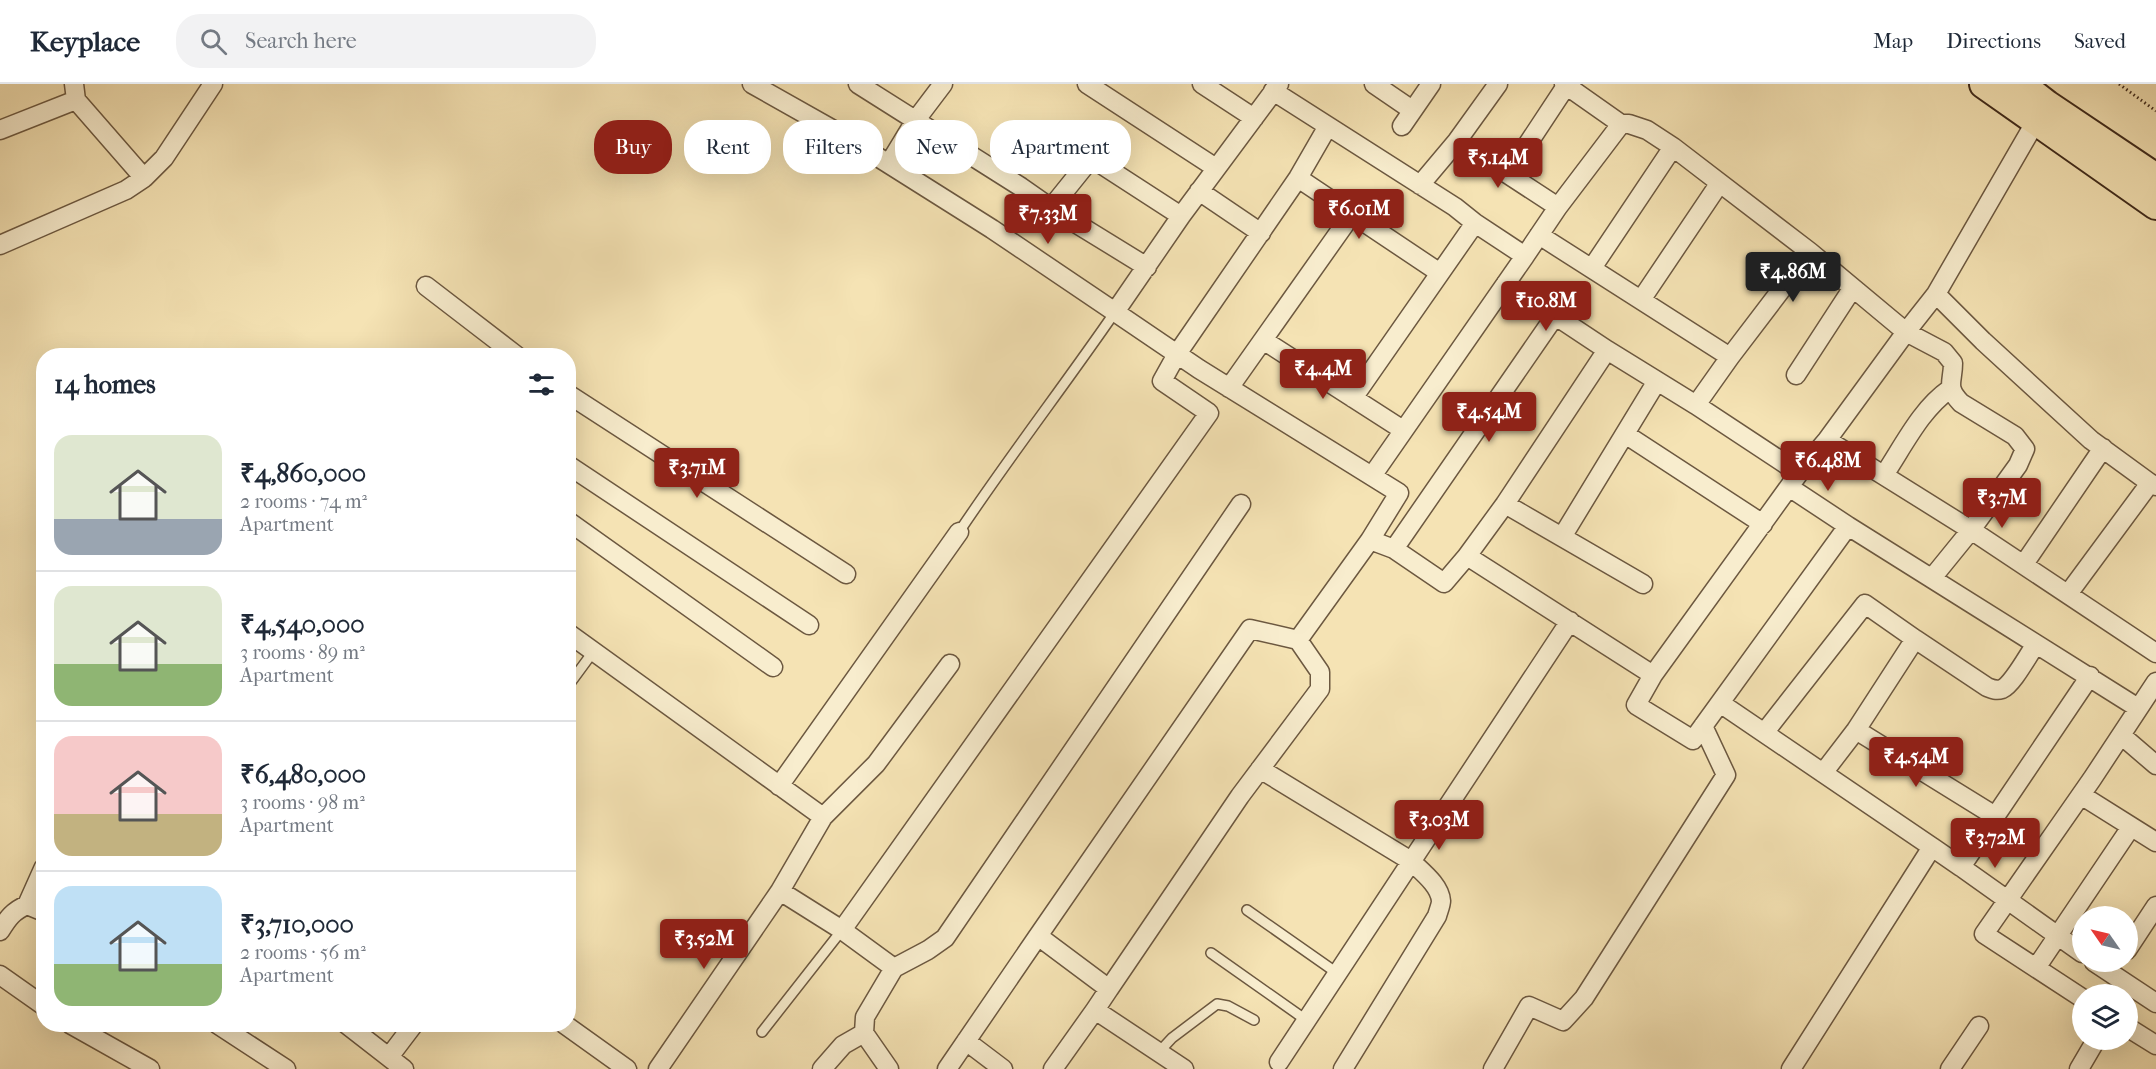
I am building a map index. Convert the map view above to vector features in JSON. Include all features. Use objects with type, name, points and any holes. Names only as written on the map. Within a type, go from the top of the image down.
[{"type":"main road","points":[[1984,84],[2156,205]]},
{"type":"main road","points":[[2020,84],[2047,105],[2156,178]]},
{"type":"street","points":[[0,245],[126,190],[144,178],[164,158],[213,84]]},
{"type":"street","points":[[752,84],[846,136],[992,229],[1229,388],[1399,493],[1370,540],[1298,640]]},
{"type":"street","points":[[916,120],[944,84]]},
{"type":"street","points":[[1086,84],[1216,168]]},
{"type":"street","points":[[1203,84],[1254,118]]},
{"type":"street","points":[[1374,84],[1412,110]]},
{"type":"street","points":[[1401,126],[1431,84]]},
{"type":"street","points":[[1420,185],[1498,84]]},
{"type":"street","points":[[862,85],[914,120]]},
{"type":"street","points":[[1508,174],[1565,85],[1621,124],[1647,130],[1672,147],[1810,252],[1906,332],[1944,352],[1953,363],[1950,389],[1961,403],[2015,436],[2025,449],[2018,465],[1971,530],[1932,578]]},
{"type":"street","points":[[1114,312],[1199,191],[1276,88],[1328,126],[1455,207],[1475,224],[1525,256]]},
{"type":"street","points":[[0,130],[75,92],[144,178]]},
{"type":"street","points":[[1848,526],[1693,740],[1636,705],[1653,675],[1794,480],[1827,440],[1936,294],[2036,121]]},
{"type":"street","points":[[1372,476],[1558,207],[1621,124]]},
{"type":"street","points":[[842,930],[1209,412],[1162,381],[1177,354],[1298,178],[1328,126]]},
{"type":"street","points":[[1456,141],[1558,207]]},
{"type":"street","points":[[1592,268],[1672,147]]},
{"type":"street","points":[[889,164],[895,154]]},
{"type":"street","points":[[1051,208],[1084,166],[1093,159],[1181,216]]},
{"type":"street","points":[[978,160],[1146,267]]},
{"type":"street","points":[[1298,178],[1440,273]]},
{"type":"street","points":[[1641,300],[1719,184]]},
{"type":"street","points":[[1199,191],[1261,232]]},
{"type":"street","points":[[1229,388],[1353,214]]},
{"type":"street","points":[[1353,398],[1475,224]]},
{"type":"street","points":[[1539,235],[1730,357]]},
{"type":"street","points":[[1696,405],[1810,252]]},
{"type":"street","points":[[1506,283],[1607,350],[1696,405],[1794,480],[1848,526],[2138,708]]},
{"type":"street","points":[[426,286],[507,348]]},
{"type":"street","points":[[1796,375],[1852,289]]},
{"type":"street","points":[[1936,294],[1983,340],[2103,448],[2153,484],[2068,594]]},
{"type":"street","points":[[1394,549],[1555,316]]},
{"type":"street","points":[[1263,340],[1403,430]]},
{"type":"street","points":[[1370,540],[1394,549],[1444,583],[1505,504],[1607,350]]},
{"type":"street","points":[[1562,537],[1657,381]]},
{"type":"street","points":[[1884,475],[1927,410],[1937,398],[1950,389]]},
{"type":"street","points":[[576,402],[846,574]]},
{"type":"street","points":[[1625,434],[1763,524]]},
{"type":"street","points":[[1827,440],[2024,564],[2156,653]]},
{"type":"street","points":[[2024,564],[2103,448]]},
{"type":"street","points":[[576,470],[809,625]]},
{"type":"street","points":[[889,1069],[864,1033],[865,1017],[894,968],[945,938],[1241,504]]},
{"type":"street","points":[[1505,504],[1643,584]]},
{"type":"street","points":[[576,527],[773,667]]},
{"type":"street","points":[[779,786],[959,532]]},
{"type":"street","points":[[1467,556],[1653,675]]},
{"type":"street","points":[[1764,733],[1865,604],[1987,687],[1995,690],[2002,689],[2008,684],[2036,644]]},
{"type":"street","points":[[1278,1062],[1570,621]]},
{"type":"street","points":[[947,1069],[1250,629],[1298,640],[1320,672],[1320,689],[1260,769],[1053,1069]]},
{"type":"street","points":[[576,639],[822,817]]},
{"type":"street","points":[[1823,773],[1856,729],[1915,639]]},
{"type":"street","points":[[658,1069],[780,891],[822,817],[876,764],[950,663]]},
{"type":"street","points":[[1961,867],[2090,676]]},
{"type":"street","points":[[2072,991],[1984,934],[2156,682]]},
{"type":"street","points":[[1720,703],[1961,867],[2072,946]]},
{"type":"street","points":[[1493,1069],[1529,1006],[1563,1021],[1584,998],[1726,775],[1703,726]]},
{"type":"street","points":[[1856,729],[1995,816]]},
{"type":"street","points":[[2121,735],[2156,765]]},
{"type":"street","points":[[1260,769],[1411,861],[1436,888],[1441,901],[1437,916],[1342,1069]]},
{"type":"street","points":[[2081,795],[2156,843]]},
{"type":"street","points":[[2036,968],[2131,827]]},
{"type":"street","points":[[1791,1069],[1932,847]]},
{"type":"street","points":[[0,931],[21,909],[36,882]]},
{"type":"street","points":[[780,891],[842,930],[894,968]]},
{"type":"street","points":[[2138,939],[2151,925],[2156,906]]},
{"type":"street","points":[[1038,936],[1109,989]]},
{"type":"street","points":[[2121,972],[2156,1003]]},
{"type":"street","points":[[0,975],[36,1000]]},
{"type":"street","points":[[1095,1010],[1184,1069]]},
{"type":"street","points":[[1950,1069],[1979,1026]]},
{"type":"street","points":[[84,1032],[150,1069]]},
{"type":"street","points":[[240,1032],[286,1069]]},
{"type":"street","points":[[356,1032],[404,1069]]},
{"type":"street","points":[[389,1057],[408,1032]]},
{"type":"street","points":[[575,1032],[627,1069]]},
{"type":"street","points":[[822,1069],[843,1045],[864,1033]]},
{"type":"street","points":[[2138,1034],[2156,1046]]},
{"type":"street","points":[[966,1041],[1003,1069]]},
{"type":"street","points":[[2079,1069],[2090,1050]]},
{"type":"lane","points":[[959,532],[1001,469],[1066,383],[1114,312]]},
{"type":"lane","points":[[576,675],[593,652]]},
{"type":"lane","points":[[1247,910],[1337,973]]},
{"type":"lane","points":[[762,1032],[842,930]]},
{"type":"lane","points":[[1210,953],[1306,1020]]},
{"type":"lane","points":[[1159,1052],[1172,1038],[1217,1004],[1228,1006],[1254,1020]]},
{"type":"path","points":[[2119,84],[2156,111]]}]
